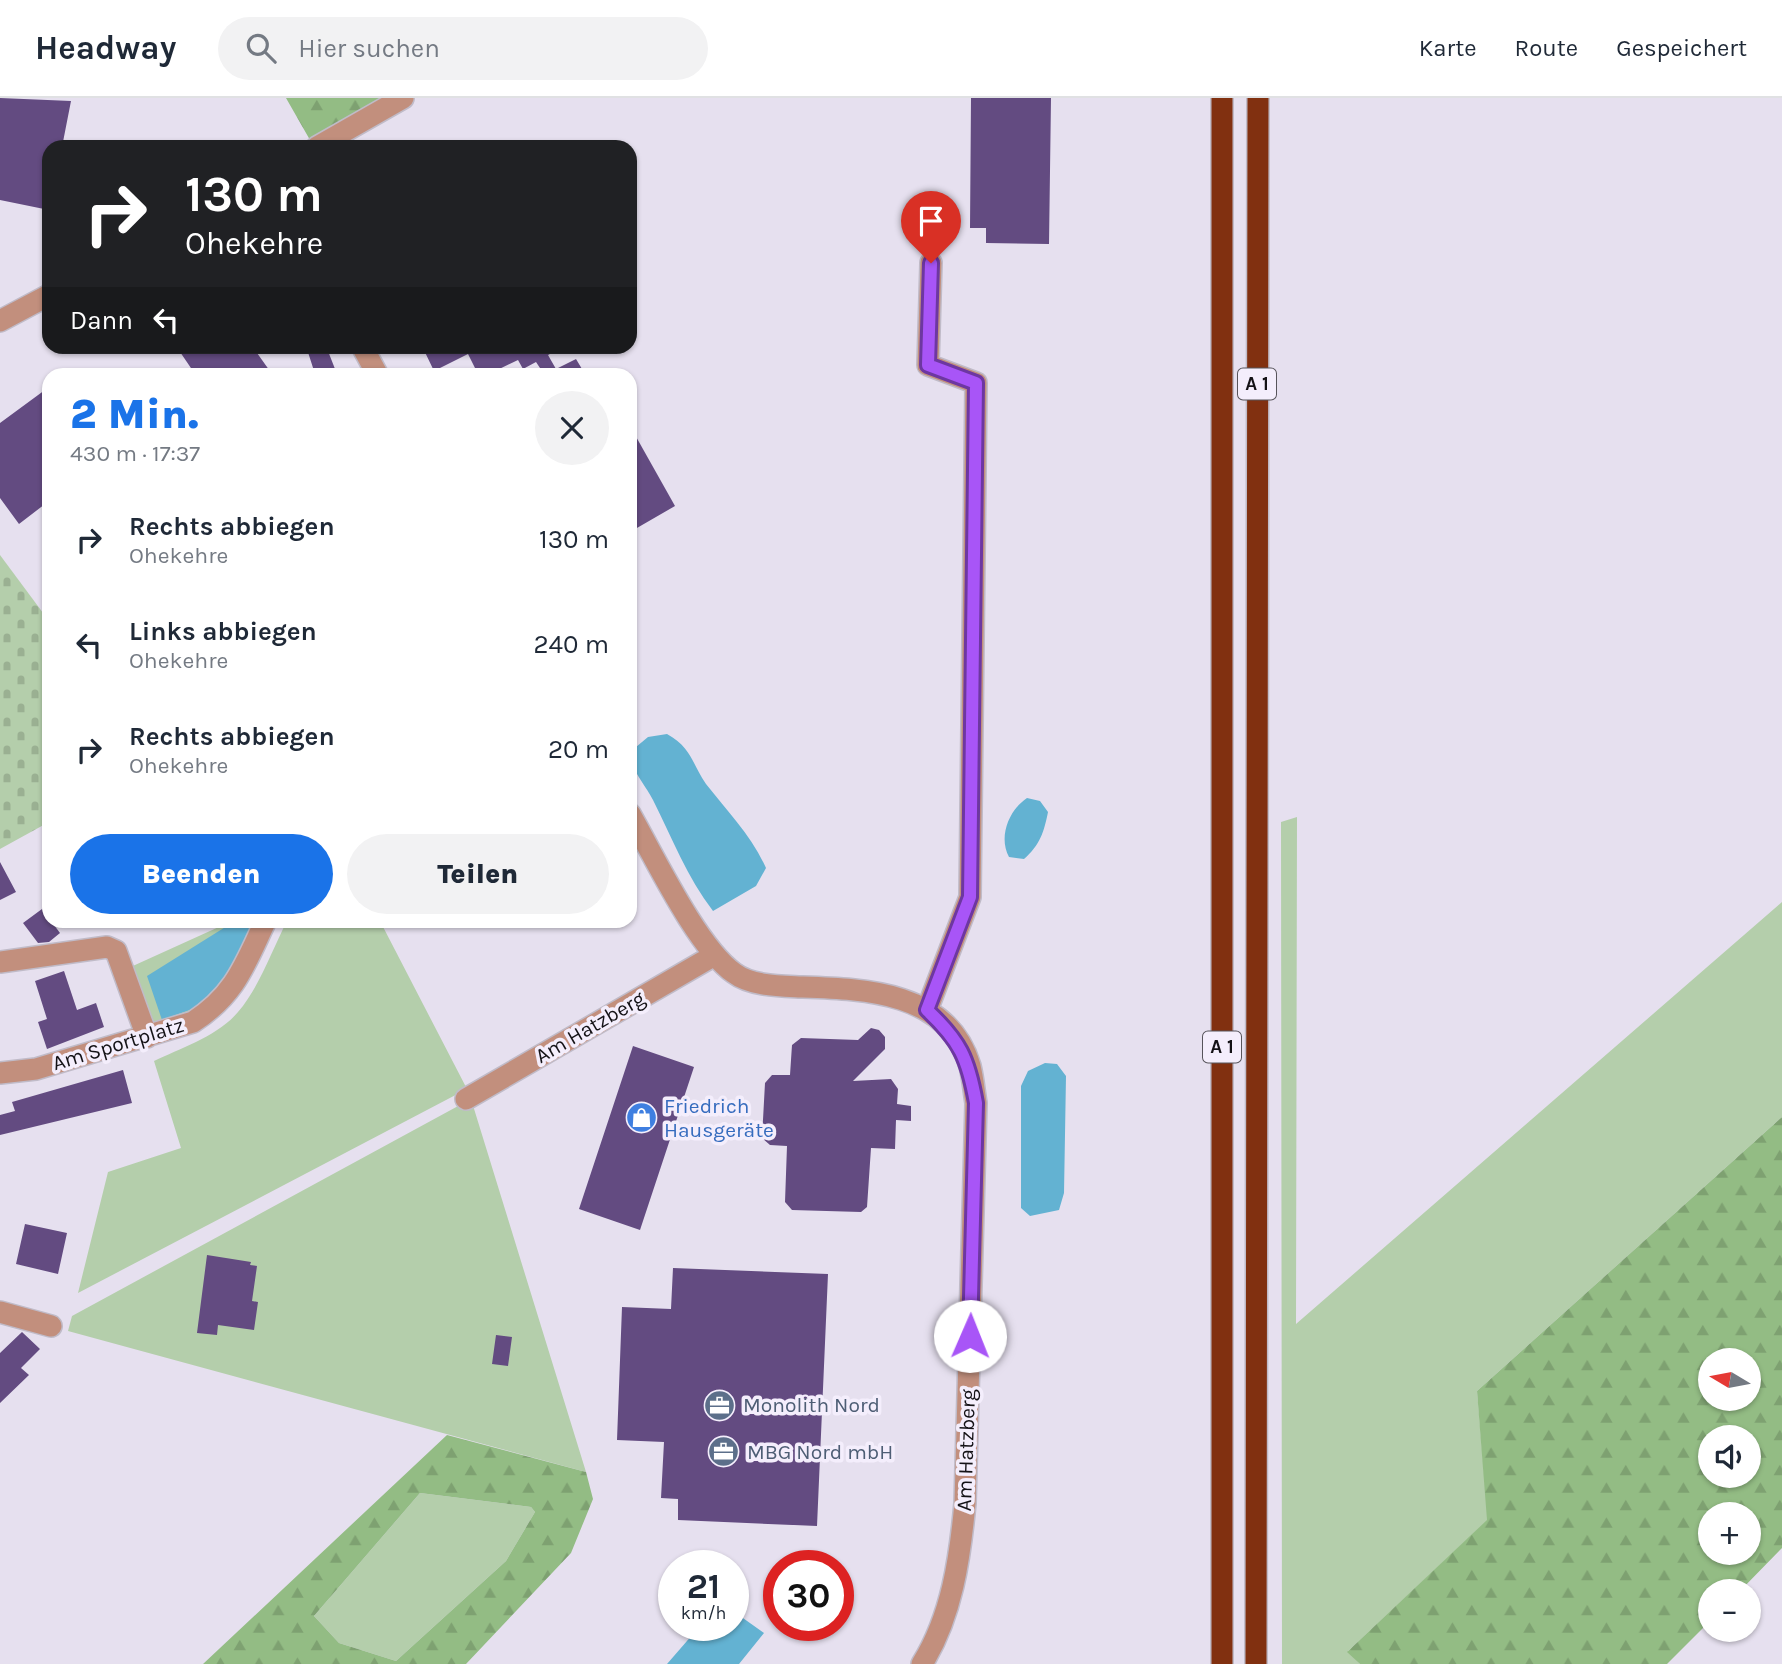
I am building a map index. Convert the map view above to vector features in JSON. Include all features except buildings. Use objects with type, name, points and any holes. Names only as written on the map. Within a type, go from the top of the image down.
[{"type":"highway","name":"A 1","points":[[1222,98],[1222,1664]]},
{"type":"highway","name":"A 1","points":[[1257,1664],[1258,98]]},
{"type":"street","points":[[329,140],[404,98]]},
{"type":"street","points":[[927,1010],[970,897],[976,383],[928,365],[931,263]]},
{"type":"street","points":[[0,321],[42,299]]},
{"type":"street","name":"Am Hatzberg","points":[[637,826],[713,956],[736,975],[773,986],[860,989],[894,995],[927,1010],[954,1035],[970,1065],[976,1103],[962,1540],[939,1632],[922,1664]]},
{"type":"street","name":"Am Sportplatz","points":[[0,1073],[36,1069],[193,1022],[215,1007],[237,983],[262,928]]},
{"type":"street","points":[[0,962],[107,947],[116,951],[147,1037]]},
{"type":"street","name":"Am Hatzberg","points":[[466,1099],[713,956]]},
{"type":"street","points":[[0,1312],[51,1326]]},
{"type":"green space","points":[[286,98],[403,98],[327,140],[310,140]]},
{"type":"green space","points":[[0,555],[42,612],[42,826],[0,849]]},
{"type":"green space","points":[[1297,817],[1296,1324],[1782,902],[1782,1117],[1477,1391],[1488,1520],[1348,1651],[1360,1664],[1282,1664],[1281,822]]},
{"type":"green space","points":[[217,928],[260,928],[214,1006],[148,1036],[124,970]]},
{"type":"green space","points":[[284,928],[384,928],[467,1089],[78,1293],[108,1172],[181,1148],[154,1061],[220,1028],[246,1002]]},
{"type":"green space","points":[[471,1099],[586,1472],[68,1331],[72,1316]]},
{"type":"green space","points":[[1782,1117],[1782,1548],[1752,1579],[1698,1579],[1698,1633],[1667,1664],[1360,1664],[1347,1652],[1487,1520],[1477,1391]]},
{"type":"green space","points":[[447,1435],[586,1472],[593,1499],[571,1553],[466,1664],[203,1664]],"holes":[[[420,1493],[531,1507],[535,1512],[506,1561],[396,1661],[339,1643],[314,1616]]]},
{"type":"green space","points":[[420,1493],[531,1507],[535,1512],[506,1561],[396,1661],[339,1643],[314,1616]]},
{"type":"water","points":[[667,734],[682,745],[706,784],[746,834],[766,868],[756,886],[713,911],[688,871],[637,773],[637,746],[648,737]]},
{"type":"water","points":[[1027,798],[1040,801],[1048,812],[1045,826],[1038,843],[1024,859],[1009,857],[1005,841],[1007,824],[1015,809]]},
{"type":"water","points":[[224,928],[255,928],[217,1000],[162,1020],[147,976]]},
{"type":"water","points":[[1045,1063],[1057,1064],[1066,1076],[1064,1193],[1059,1210],[1030,1216],[1021,1208],[1021,1086],[1028,1071]]},
{"type":"water","points":[[749,1622],[763,1632],[739,1664],[667,1664],[687,1641],[749,1641]]},
{"type":"place","name":"Friedrich Hausgeräte","points":[[641,1118]]},
{"type":"place","name":"Monolith Nord","points":[[720,1405]]},
{"type":"place","name":"MBG Nord mbH","points":[[724,1452]]},
{"type":"route","points":[[931,263],[928,365],[976,383],[970,897],[927,1010],[954,1035],[970,1065],[976,1103],[970,1336]]}]
